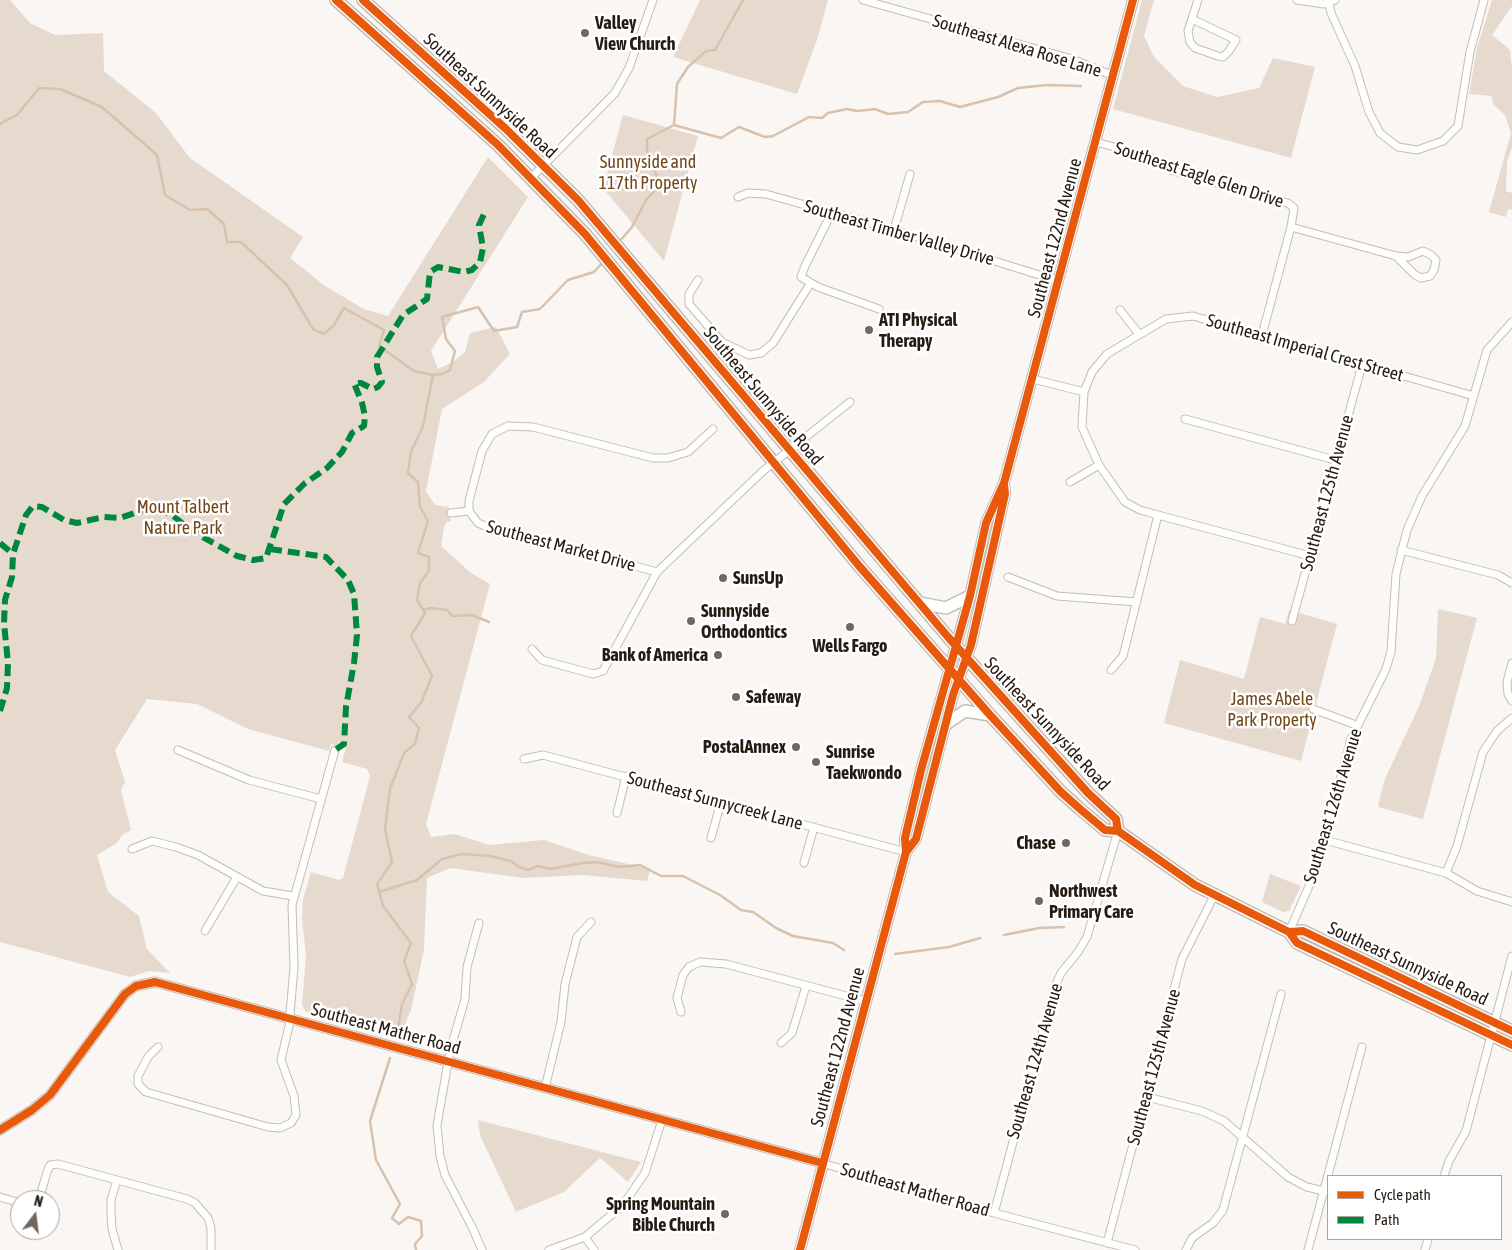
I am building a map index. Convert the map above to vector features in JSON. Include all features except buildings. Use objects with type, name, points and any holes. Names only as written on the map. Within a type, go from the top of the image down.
[{"type":"main road","name":"Southeast Sunnyside Road","points":[[336,0],[531,178],[585,234],[860,567],[990,715],[1061,792],[1105,830],[1118,831],[1170,869],[1214,896],[1289,932],[1303,932],[1512,1030]]},
{"type":"main road","name":"Southeast Sunnyside Road","points":[[363,0],[544,165],[598,223],[956,647],[1088,793],[1116,819],[1118,831]]},
{"type":"main road","name":"Southeast 122nd Avenue","points":[[800,1250],[906,852],[905,838],[970,596],[986,523],[1004,483],[1134,0]]},
{"type":"main road","name":"Southeast 122nd Avenue","points":[[906,852],[916,839],[946,724],[987,583],[1006,494],[1004,483]]},
{"type":"main road","points":[[920,603],[946,608],[970,596]]},
{"type":"main road","points":[[946,724],[965,711],[990,715]]},
{"type":"main road","points":[[922,770],[925,777],[920,800],[924,807]]},
{"type":"main road","points":[[1061,792],[1088,793]]},
{"type":"main road","name":"Southeast Sunnyside Road","points":[[1289,932],[1297,943],[1512,1045]]},
{"type":"main road","points":[[1366,976],[1395,974]]},
{"type":"street","points":[[531,178],[614,93],[629,68],[653,0]]},
{"type":"street","name":"Southeast Alexa Rose Lane","points":[[863,0],[1072,59],[1114,76]]},
{"type":"street","points":[[1192,19],[1236,40],[1223,57],[1195,48],[1188,38],[1188,31],[1198,0]]},
{"type":"street","points":[[1297,0],[1332,1],[1331,13],[1355,66],[1369,112],[1380,133],[1398,147],[1416,150],[1443,141],[1458,126],[1470,52],[1484,0]]},
{"type":"street","name":"Southeast Eagle Glen Drive","points":[[1096,142],[1150,157],[1170,170],[1288,203],[1294,208],[1291,227],[1396,256],[1408,256],[1423,251],[1436,260],[1434,270],[1430,276],[1421,278],[1415,275],[1396,256]]},
{"type":"street","points":[[894,230],[910,174]]},
{"type":"street","name":"Southeast Timber Valley Drive","points":[[738,197],[758,192],[894,230],[1059,281]]},
{"type":"street","points":[[832,212],[801,277],[810,284],[878,309]]},
{"type":"street","points":[[1262,335],[1291,227]]},
{"type":"street","points":[[698,280],[690,294],[689,304],[722,342],[749,355],[761,353],[773,343],[810,284]]},
{"type":"street","points":[[1120,310],[1138,334]]},
{"type":"street","name":"Southeast Imperial Crest Street","points":[[1084,392],[1092,372],[1107,354],[1166,319],[1193,316],[1474,396]]},
{"type":"street","name":"Southeast 126th Avenue","points":[[1289,932],[1316,870],[1356,725],[1379,684],[1391,652],[1393,596],[1401,550],[1422,496],[1465,426],[1487,350],[1512,322]]},
{"type":"street","name":"Southeast 125th Avenue","points":[[1292,621],[1362,365]]},
{"type":"street","points":[[1033,379],[1084,392],[1082,427],[1099,465],[1125,502],[1140,510],[1310,556]]},
{"type":"street","points":[[532,650],[542,660],[593,674],[603,671],[657,572],[774,462],[850,402]]},
{"type":"street","points":[[1185,419],[1335,460]]},
{"type":"street","points":[[451,513],[469,512],[471,493],[486,441],[492,434],[508,426],[533,427],[653,458],[668,458],[688,452],[713,429]]},
{"type":"street","points":[[1070,482],[1099,465]]},
{"type":"street","name":"Southeast Market Drive","points":[[469,512],[478,523],[485,526],[657,572]]},
{"type":"street","points":[[1111,670],[1123,656],[1158,515]]},
{"type":"street","points":[[1401,550],[1498,575],[1512,583]]},
{"type":"street","points":[[1008,577],[1057,596],[1136,602]]},
{"type":"street","points":[[1512,663],[1507,682],[1508,694],[1512,701]]},
{"type":"street","points":[[1313,709],[1356,725]]},
{"type":"street","points":[[1446,873],[1457,846],[1483,752],[1497,731],[1512,718]]},
{"type":"street","points":[[178,750],[249,780],[321,799]]},
{"type":"street","points":[[158,1047],[144,1062],[138,1076],[138,1084],[146,1092],[268,1127],[280,1128],[291,1123],[296,1115],[294,1096],[281,1060],[289,1018],[295,955],[292,913],[293,896],[335,750]]},
{"type":"street","name":"Southeast Sunnycreek Lane","points":[[524,759],[543,755],[906,852]]},
{"type":"street","points":[[616,813],[626,776]]},
{"type":"street","points":[[711,838],[721,802]]},
{"type":"street","points":[[804,863],[814,827]]},
{"type":"street","name":"Southeast 124th Avenue","points":[[994,1213],[1054,989],[1061,972],[1078,952],[1087,937],[1118,831]]},
{"type":"street","points":[[1325,840],[1446,873],[1483,894],[1512,902]]},
{"type":"street","points":[[132,849],[152,841],[176,847],[198,855],[263,891],[293,896]]},
{"type":"street","points":[[205,931],[237,877]]},
{"type":"street","name":"Southeast 125th Avenue","points":[[1107,1243],[1182,959],[1214,896]]},
{"type":"street","points":[[545,1088],[561,1022],[565,984],[577,937],[591,922]]},
{"type":"street","points":[[479,923],[467,967],[465,1000],[438,1111],[440,1156],[451,1189],[482,1250]]},
{"type":"street","points":[[1444,1175],[1449,1161],[1466,1131],[1512,956]]},
{"type":"street","points":[[680,1012],[677,998],[683,975],[690,967],[700,962],[726,964],[866,1001]]},
{"type":"street","name":"Southeast Mather Road","points":[[0,1130],[32,1110],[50,1095],[79,1059],[129,990],[140,984],[155,982],[822,1163],[994,1213],[1135,1250]]},
{"type":"street","points":[[781,1043],[792,1033],[806,986]]},
{"type":"street","points":[[1186,1250],[1192,1238],[1213,1223],[1222,1210],[1281,994]]},
{"type":"street","points":[[1330,1175],[1362,1046]]},
{"type":"street","points":[[1146,1097],[1202,1111],[1224,1121],[1288,1177],[1307,1187],[1326,1191],[1308,1250]]},
{"type":"street","points":[[549,1250],[585,1237],[612,1216],[635,1190],[652,1158],[662,1120]]},
{"type":"street","points":[[42,1190],[50,1165],[58,1164],[195,1203],[208,1218],[211,1228],[210,1250]]},
{"type":"street","points":[[117,1180],[111,1214],[112,1229],[118,1250]]},
{"type":"street","points":[[585,1237],[594,1250]]},
{"type":"green space","name":"Mount Talbert Nature Park","points":[[0,0],[10,0],[30,23],[55,35],[103,33],[104,71],[156,113],[190,158],[303,237],[290,258],[325,286],[364,309],[388,316],[488,157],[528,197],[431,351],[438,369],[453,362],[465,352],[470,333],[496,327],[510,354],[484,382],[442,409],[426,491],[435,505],[449,507],[451,521],[447,522],[444,527],[441,546],[471,573],[490,584],[426,824],[431,837],[455,834],[489,845],[544,840],[589,855],[650,869],[647,881],[582,875],[523,878],[450,868],[427,878],[424,950],[411,1010],[401,1034],[374,1023],[371,1030],[306,1012],[302,1005],[306,955],[302,919],[303,899],[311,872],[339,880],[343,878],[370,776],[367,769],[342,762],[346,748],[331,744],[329,751],[248,729],[197,704],[147,699],[115,750],[125,782],[121,790],[131,830],[122,835],[117,843],[97,855],[108,892],[139,916],[147,949],[170,973],[149,971],[130,977],[0,942]]},
{"type":"green space","points":[[700,0],[828,0],[817,40],[797,94],[673,57]]},
{"type":"green space","points":[[1142,0],[1154,0],[1144,36],[1154,57],[1183,86],[1217,97],[1259,88],[1273,58],[1315,67],[1291,158],[1113,109]]},
{"type":"green space","points":[[1492,0],[1512,0],[1512,6],[1492,35],[1510,50],[1512,68],[1512,148],[1507,162],[1506,191],[1512,193],[1512,210],[1508,209],[1506,217],[1489,212],[1511,133],[1505,115],[1493,104],[1492,96],[1469,94],[1477,48]]},
{"type":"green space","name":"Sunnyside and 117th Property","points":[[623,115],[698,136],[664,261],[603,188]]},
{"type":"green space","points":[[1438,609],[1477,618],[1423,819],[1378,807],[1384,781],[1420,704],[1436,658]]},
{"type":"green space","name":"James Abele Park Property","points":[[1289,610],[1337,624],[1301,761],[1164,723],[1180,660],[1244,679],[1260,617],[1285,624]]},
{"type":"green space","points":[[1270,874],[1301,886],[1289,911],[1283,912],[1262,902]]},
{"type":"green space","points":[[478,1120],[641,1162],[628,1182],[600,1158],[564,1192],[516,1212],[480,1135]]},
{"type":"waterway","points":[[619,242],[632,227],[646,200],[660,185],[647,151],[647,139],[674,125],[677,84],[688,67],[706,51],[715,50],[743,0]]},
{"type":"waterway","points":[[674,125],[721,138],[739,127],[765,137],[773,136],[809,117],[822,118],[828,113],[847,109],[857,111],[875,109],[888,114],[908,112],[923,102],[940,101],[960,107],[998,97],[1018,88],[1047,85],[1081,86]]},
{"type":"waterway","points":[[0,124],[17,115],[39,88],[60,89],[102,107],[157,155],[165,195],[190,210],[207,209],[224,224],[227,242],[241,242],[287,285],[313,329],[324,334],[334,325],[344,308],[384,330],[379,346],[414,371],[433,375],[443,374],[450,370],[455,351],[446,339],[442,317],[478,307],[494,331],[517,327],[522,312],[540,309],[568,280],[594,272],[603,262]]},
{"type":"waterway","points":[[397,1036],[402,1004],[412,984],[404,961],[411,943],[383,906],[377,884],[392,862],[385,829],[390,789],[404,753],[415,744],[419,728],[409,717],[421,703],[432,676],[411,636],[425,613],[417,600],[420,583],[429,571],[429,557],[418,553],[428,521],[420,507],[418,482],[408,473],[411,452],[423,426],[433,375]]},
{"type":"waterway","points":[[423,610],[431,608],[447,610],[452,616],[472,615],[489,622]]},
{"type":"waterway","points":[[379,892],[417,880],[442,859],[462,854],[490,856],[511,861],[519,867],[528,870],[538,866],[550,869],[597,862],[619,867],[640,865],[661,876],[683,876],[720,895],[741,910],[753,912],[776,928],[793,936],[833,943],[844,950]]},
{"type":"waterway","points":[[1004,935],[1039,928],[1064,927]]},
{"type":"waterway","points":[[895,954],[949,947],[980,938]]},
{"type":"waterway","points":[[390,1058],[370,1121],[376,1160],[400,1204],[392,1218],[399,1224],[408,1217],[421,1221],[422,1236],[415,1244],[416,1250]]},
{"type":"marked path","points":[[0,711],[7,688],[8,663],[4,623],[5,600],[12,577],[13,554],[26,515],[33,506],[42,507],[64,520],[77,523],[104,517],[120,518],[147,509],[160,510],[172,515],[192,531],[237,556],[253,560],[266,558],[284,504],[304,484],[327,468],[342,452],[352,433],[364,426],[365,416],[362,403],[354,383],[361,383],[373,389],[382,382],[377,367],[377,357],[403,315],[427,299],[430,272],[438,267],[464,272],[472,270],[480,262],[483,248],[479,225],[485,212]]},
{"type":"marked path","points":[[0,543],[13,554]]},
{"type":"marked path","points":[[270,549],[326,557],[348,580],[354,594],[357,635],[354,663],[346,707],[344,744],[335,750]]},
{"type":"cycle path","points":[[336,0],[498,145],[585,234],[860,567],[990,715],[1061,792],[1080,809],[1105,830],[1118,831],[1195,885],[1289,932],[1297,943],[1512,1045]]},
{"type":"cycle path","points":[[363,0],[506,129],[578,200],[948,637],[1088,793],[1116,819],[1118,831]]},
{"type":"cycle path","points":[[800,1250],[906,852],[905,838],[921,770],[970,596],[986,523],[1004,483],[1133,0]]},
{"type":"cycle path","points":[[906,852],[916,839],[953,695],[971,645],[1005,494],[1004,485]]},
{"type":"cycle path","points":[[1289,932],[1303,931],[1512,1031]]},
{"type":"cycle path","points":[[0,1130],[32,1110],[50,1095],[125,994],[136,986],[155,982],[822,1163]]},
{"type":"place","name":"Valley View Church","points":[[585,33]]},
{"type":"place","name":"ATI Physical Therapy","points":[[869,330]]},
{"type":"place","name":"SunsUp","points":[[723,578]]},
{"type":"place","name":"Sunnyside Orthodontics","points":[[691,621]]},
{"type":"place","name":"Wells Fargo","points":[[850,627]]},
{"type":"place","name":"Bank of America","points":[[718,655]]},
{"type":"place","name":"Safeway","points":[[736,697]]},
{"type":"place","name":"PostalAnnex","points":[[796,747]]},
{"type":"place","name":"Sunrise Taekwondo","points":[[816,762]]},
{"type":"place","name":"Chase","points":[[1066,843]]},
{"type":"place","name":"Northwest Primary Care","points":[[1039,901]]},
{"type":"place","name":"Spring Mountain Bible Church","points":[[725,1214]]}]
